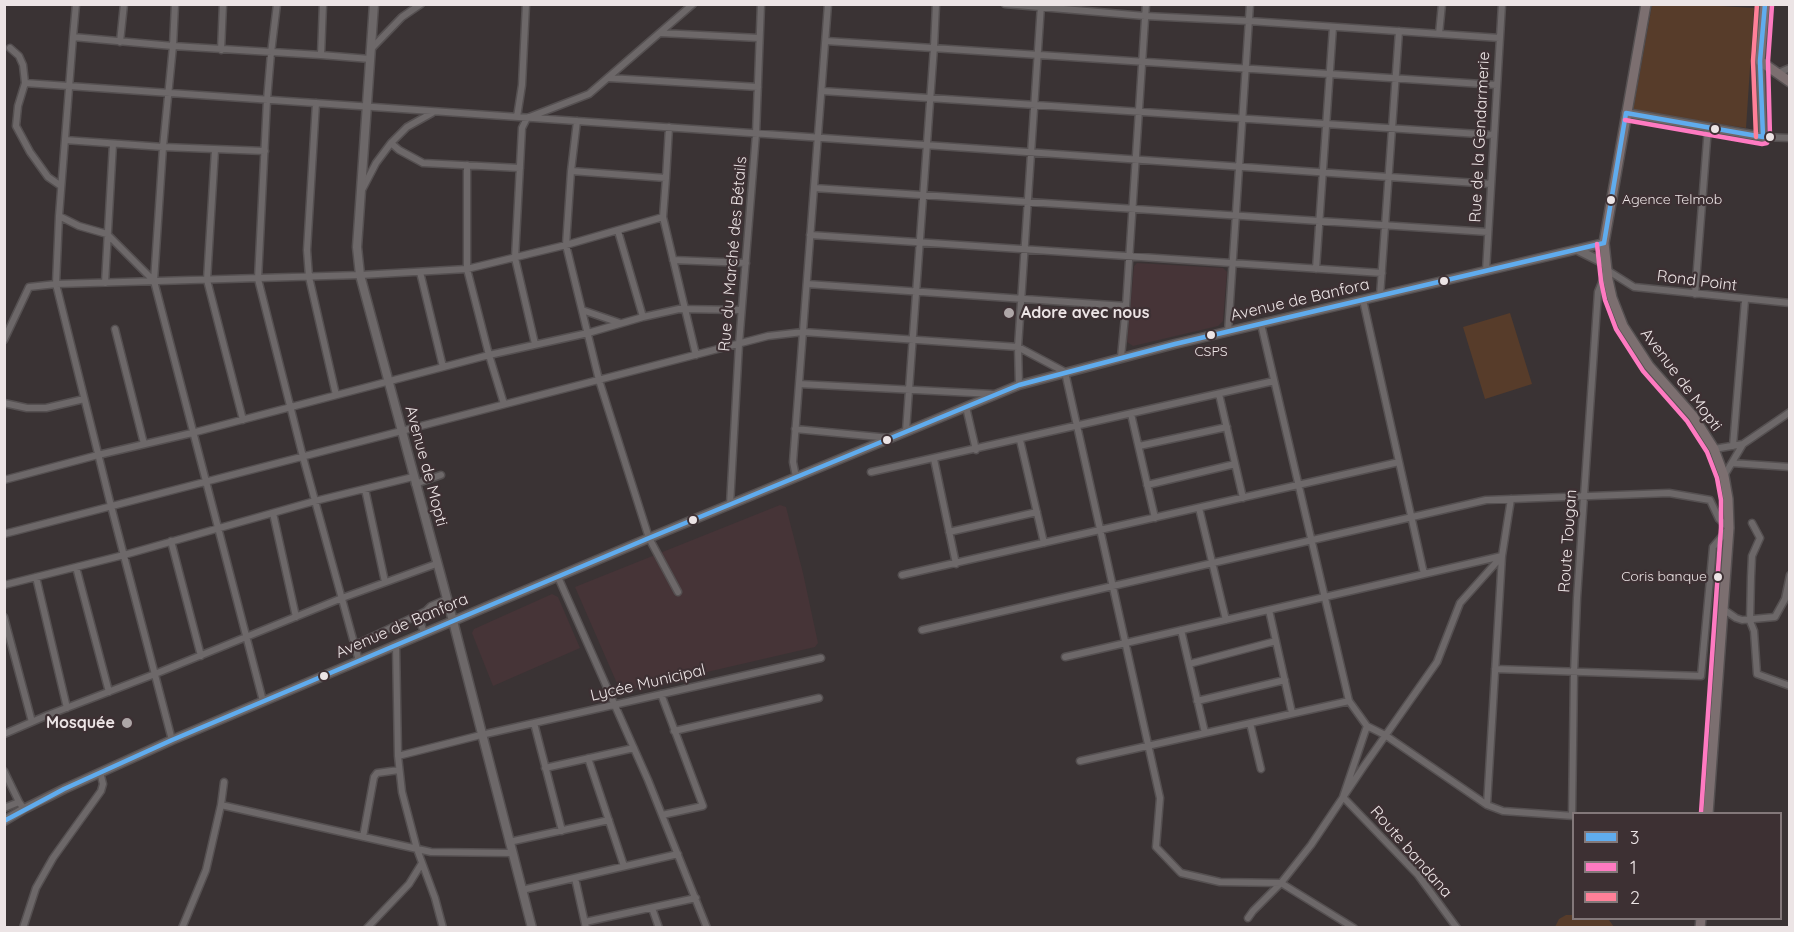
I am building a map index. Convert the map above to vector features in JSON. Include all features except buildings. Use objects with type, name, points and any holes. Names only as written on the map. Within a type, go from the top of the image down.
[{"type":"main road","name":"Avenue de Mopti","points":[[374,4],[357,247],[360,275],[532,927]]},
{"type":"main road","name":"Avenue de Mopti","points":[[1646,4],[1604,243],[1606,267],[1623,326],[1649,366],[1693,416],[1714,449],[1724,476],[1729,528],[1708,812]]},
{"type":"main road","points":[[1626,113],[1763,137],[1760,60],[1765,4]]},
{"type":"main road","points":[[1760,60],[1790,82]]},
{"type":"main road","name":"Avenue de Banfora","points":[[4,821],[22,805],[172,740],[649,538],[1019,385],[1121,357],[1604,243]]},
{"type":"main road","points":[[1578,250],[1606,267]]},
{"type":"street","points":[[76,4],[61,186],[56,284],[172,740]]},
{"type":"street","points":[[120,42],[124,4]]},
{"type":"street","points":[[175,4],[154,281],[263,701]]},
{"type":"street","points":[[221,50],[223,4]]},
{"type":"street","points":[[277,4],[267,100],[258,279],[303,457],[359,661]]},
{"type":"street","points":[[321,55],[323,4]]},
{"type":"street","points":[[371,49],[402,17],[421,4]]},
{"type":"street","points":[[517,117],[522,85],[526,4]]},
{"type":"street","points":[[535,344],[515,258],[522,128],[527,118],[589,94],[693,4]]},
{"type":"street","name":"Rue du Marché des Bétails","points":[[730,505],[741,310],[756,134],[761,4]]},
{"type":"street","points":[[796,477],[793,462],[795,429],[828,4]]},
{"type":"street","points":[[906,431],[936,4]]},
{"type":"street","points":[[1005,4],[1145,16],[1500,38]]},
{"type":"street","points":[[1121,357],[1137,158],[1146,4]]},
{"type":"street","points":[[1228,332],[1250,4]]},
{"type":"street","points":[[1439,34],[1442,4]]},
{"type":"street","name":"Rue de la Gendarmerie","points":[[1486,272],[1502,4]]},
{"type":"street","points":[[1019,385],[1018,347],[1041,6]]},
{"type":"street","points":[[1316,269],[1333,27]]},
{"type":"street","points":[[1380,296],[1399,31]]},
{"type":"street","points":[[661,33],[759,38]]},
{"type":"street","points":[[73,37],[221,50],[370,59]]},
{"type":"street","points":[[826,41],[1497,86]]},
{"type":"street","points":[[10,48],[19,56],[23,65],[25,83],[18,106],[16,126],[30,152],[48,177],[61,186]]},
{"type":"street","points":[[1778,73],[1790,68]]},
{"type":"street","points":[[608,78],[758,87]]},
{"type":"street","points":[[25,83],[1491,184]]},
{"type":"street","points":[[822,91],[1494,135]]},
{"type":"street","points":[[316,103],[307,250],[309,277],[336,395]]},
{"type":"street","points":[[361,192],[376,163],[391,143],[407,127],[426,115],[438,112]]},
{"type":"street","points":[[577,121],[566,245],[599,380],[649,538],[678,592]]},
{"type":"street","points":[[1695,294],[1708,127]]},
{"type":"street","points":[[669,128],[663,218],[696,355]]},
{"type":"street","points":[[1763,137],[1790,138]]},
{"type":"street","points":[[65,140],[265,151]]},
{"type":"street","points":[[391,143],[423,163],[519,168]]},
{"type":"street","points":[[105,283],[113,144]]},
{"type":"street","points":[[215,150],[207,280],[243,420]]},
{"type":"street","points":[[467,165],[467,269],[504,404]]},
{"type":"street","points":[[571,171],[666,178]]},
{"type":"street","points":[[814,188],[1488,232]]},
{"type":"street","points":[[59,216],[79,226],[107,234],[154,281]]},
{"type":"street","points":[[4,340],[29,287],[56,284],[258,279],[467,269],[663,218]]},
{"type":"street","points":[[618,231],[643,317]]},
{"type":"street","name":"Avenue de Banfora","points":[[810,235],[1382,273]]},
{"type":"street","points":[[673,260],[746,263]]},
{"type":"street","name":"Rond Point","points":[[1606,267],[1635,287],[1790,303]]},
{"type":"street","name":"Route Tougan","points":[[1573,812],[1577,598],[1598,292],[1606,267]]},
{"type":"street","points":[[420,272],[443,367]]},
{"type":"street","points":[[807,284],[1126,306]]},
{"type":"street","points":[[1363,300],[1424,574]]},
{"type":"street","points":[[1733,446],[1745,300]]},
{"type":"street","points":[[4,480],[489,355],[588,333],[643,317],[685,309],[741,310]]},
{"type":"street","points":[[582,310],[621,323]]},
{"type":"street","points":[[1261,324],[1349,700],[1367,726],[1385,735],[1487,805],[1503,811],[1572,816]]},
{"type":"street","points":[[115,329],[144,444]]},
{"type":"street","points":[[4,534],[768,336],[803,332],[1018,347],[1065,372],[1160,798],[1156,847],[1181,873],[1220,882],[1281,883],[1354,927]]},
{"type":"street","points":[[871,472],[1274,381]]},
{"type":"street","name":"Avenue de Banfora","points":[[799,384],[996,394]]},
{"type":"street","points":[[1219,394],[1243,498]]},
{"type":"street","points":[[4,403],[27,408],[46,408],[84,399]]},
{"type":"street","points":[[966,407],[976,450]]},
{"type":"street","points":[[1714,449],[1743,444],[1790,412]]},
{"type":"street","points":[[1131,414],[1155,518]]},
{"type":"street","points":[[1138,446],[1227,427]]},
{"type":"street","points":[[795,429],[891,438]]},
{"type":"street","points":[[1020,440],[1044,543]]},
{"type":"street","points":[[1724,476],[1743,444]]},
{"type":"street","points":[[934,459],[956,564]]},
{"type":"street","points":[[902,575],[1399,462]]},
{"type":"street","points":[[1732,463],[1790,467]]},
{"type":"street","points":[[1147,484],[1235,464]]},
{"type":"street","points":[[4,585],[124,555],[315,501],[441,475]]},
{"type":"street","points":[[365,489],[385,582]]},
{"type":"street","points":[[922,630],[1486,500],[1669,493],[1710,500],[1719,519],[1729,528],[1713,547],[1701,676],[1495,669]]},
{"type":"street","points":[[1487,805],[1502,556],[1511,499]]},
{"type":"street","points":[[1199,508],[1226,620]]},
{"type":"street","points":[[949,532],[1037,512]]},
{"type":"street","points":[[273,513],[296,617]]},
{"type":"street","points":[[1752,523],[1760,538],[1752,556],[1750,621],[1754,631],[1757,674],[1790,686]]},
{"type":"street","points":[[171,541],[201,656]]},
{"type":"street","points":[[1065,657],[1502,556]]},
{"type":"street","points":[[1248,918],[1311,846],[1343,796],[1437,662],[1460,603],[1502,556]]},
{"type":"street","points":[[4,734],[342,598],[436,564]]},
{"type":"street","points":[[76,567],[109,692]]},
{"type":"street","points":[[1723,609],[1736,618],[1750,621],[1775,617],[1785,600],[1790,575]]},
{"type":"street","points":[[36,577],[67,708]]},
{"type":"street","points":[[558,577],[634,748],[708,927]]},
{"type":"street","points":[[355,645],[447,599]]},
{"type":"street","points":[[1269,610],[1292,714]]},
{"type":"street","points":[[418,615],[423,633]]},
{"type":"street","points":[[4,618],[32,722]]},
{"type":"street","points":[[1181,630],[1205,734]]},
{"type":"street","points":[[1189,664],[1276,641]]},
{"type":"street","points":[[396,645],[398,756],[402,792],[417,849],[444,927]]},
{"type":"street","name":"Lycée Municipal","points":[[398,756],[821,658]]},
{"type":"street","points":[[1197,701],[1285,680]]},
{"type":"street","points":[[661,694],[703,806],[662,814]]},
{"type":"street","points":[[674,731],[819,698]]},
{"type":"street","points":[[1080,761],[1349,700]]},
{"type":"street","points":[[534,723],[562,831]]},
{"type":"street","points":[[1250,723],[1261,769]]},
{"type":"street","points":[[1343,796],[1367,726]]},
{"type":"street","points":[[545,768],[634,748]]},
{"type":"street","points":[[588,758],[624,866]]},
{"type":"street","points":[[363,837],[374,777],[378,773],[399,770]]},
{"type":"street","points":[[4,771],[22,805],[4,808]]},
{"type":"street","points":[[23,927],[36,888],[53,858],[101,791],[103,784],[100,772]]},
{"type":"street","points":[[182,927],[206,870],[224,782]]},
{"type":"street","name":"Route bandana","points":[[1343,796],[1418,875],[1457,927]]},
{"type":"street","points":[[221,805],[431,852],[512,853]]},
{"type":"street","points":[[509,842],[609,820]]},
{"type":"street","points":[[522,890],[678,854]]},
{"type":"street","points":[[367,927],[409,884],[422,863]]},
{"type":"street","points":[[575,878],[585,925],[696,898]]},
{"type":"street","points":[[652,908],[659,927]]},
{"type":"shaded area","points":[[1652,5],[1754,8],[1746,128],[1633,111]]},
{"type":"shaded area","points":[[1137,263],[1223,268],[1227,272],[1223,321],[1218,326],[1133,346],[1127,342],[1134,266]]},
{"type":"shaded area","points":[[1510,313],[1532,384],[1485,399],[1463,327]]},
{"type":"shaded area","points":[[780,505],[786,507],[803,573],[818,643],[815,647],[625,691],[619,688],[575,587]]},
{"type":"shaded area","points":[[552,594],[558,597],[580,648],[493,686],[472,633],[474,629]]},
{"type":"shaded area","points":[[1572,915],[1572,920],[1609,920],[1614,927],[1555,927],[1559,919]]},
{"type":"transit line","name":"2","points":[[1756,137],[1753,61],[1757,4]]},
{"type":"transit line","name":"3","points":[[1763,137],[1760,61],[1765,4]]},
{"type":"transit line","name":"1","points":[[1625,120],[1767,143],[1770,137],[1768,61],[1772,5]]},
{"type":"transit line","name":"3","points":[[1626,113],[1763,137]]},
{"type":"transit line","name":"3","points":[[1604,243],[1626,113]]},
{"type":"transit line","name":"3","points":[[4,821],[64,789],[172,740],[649,538],[1019,385],[1175,344],[1604,243]]},
{"type":"transit line","name":"1","points":[[1597,244],[1605,300],[1616,329],[1643,371],[1687,421],[1707,452],[1717,478],[1721,500],[1721,528],[1701,812]]},
{"type":"place","name":"Agence Telmob","points":[[1611,200]]},
{"type":"place","name":"Adore avec nous","points":[[1009,313]]},
{"type":"place","name":"CSPS","points":[[1211,335]]},
{"type":"place","name":"Coris banque","points":[[1718,577]]},
{"type":"place","name":"Mosquée","points":[[127,723]]}]
